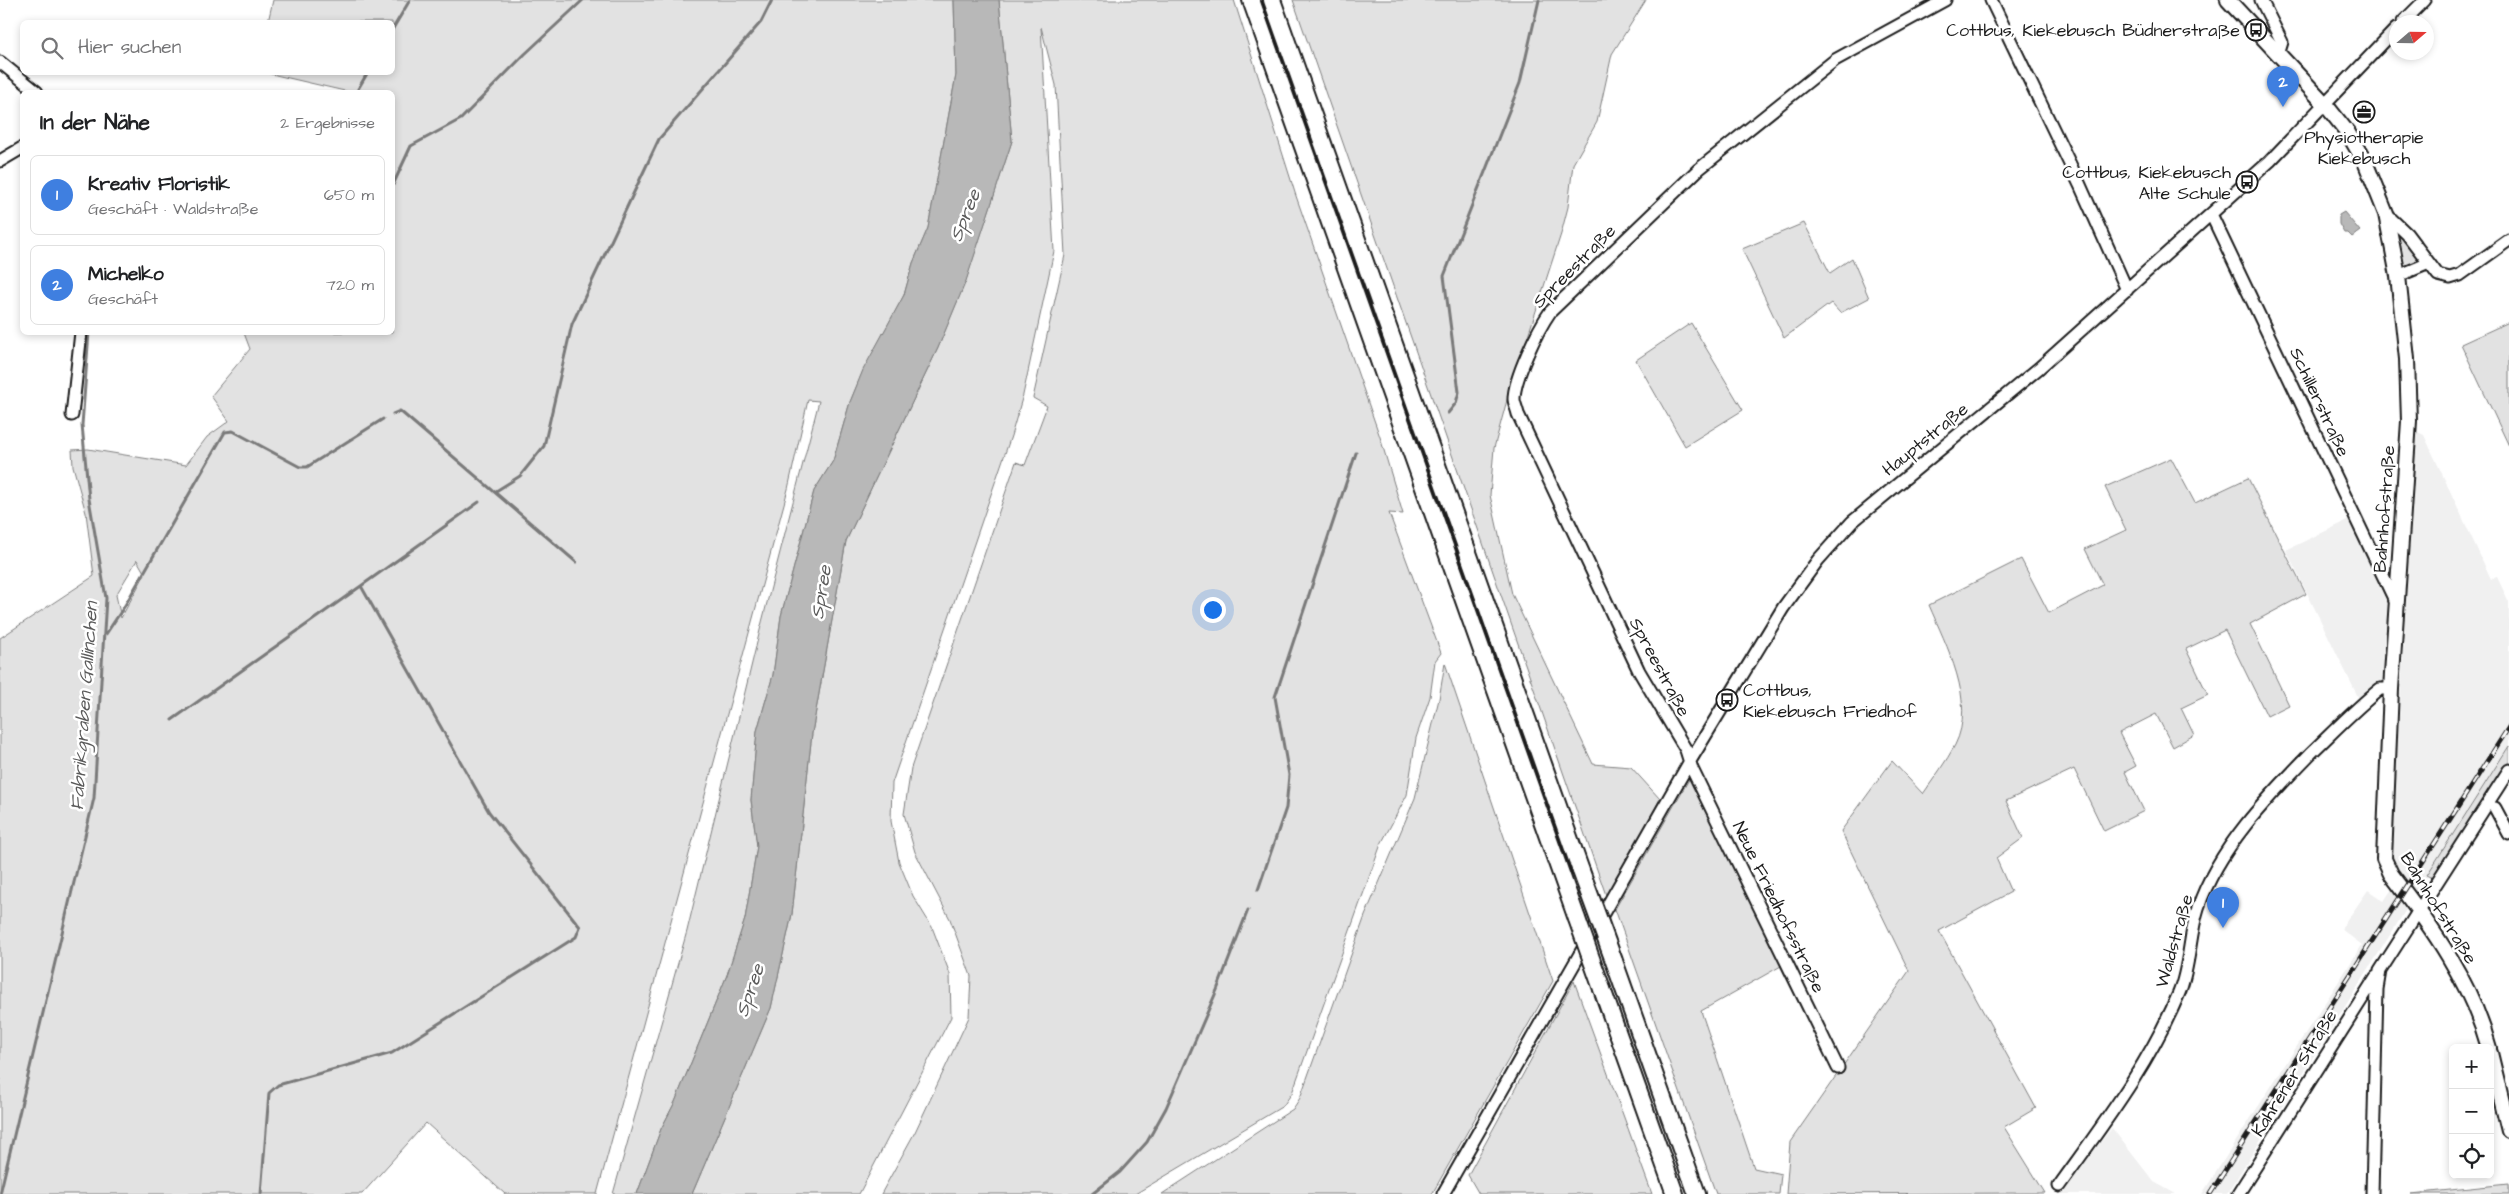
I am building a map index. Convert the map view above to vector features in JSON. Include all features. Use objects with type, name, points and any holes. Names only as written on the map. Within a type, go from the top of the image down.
[{"type":"highway","points":[[1251,0],[1675,1194]]},
{"type":"highway","points":[[1272,0],[1697,1194]]},
{"type":"main road","name":"Bahnhofstraße","points":[[2228,0],[2325,104],[2348,133],[2366,164],[2386,214],[2398,276],[2407,360],[2409,421],[2391,689],[2384,859],[2391,874],[2450,955],[2482,1026],[2488,1044]]},
{"type":"main road","points":[[2494,1069],[2509,1131]]},
{"type":"street","name":"Spreestraße","points":[[1690,761],[1639,671],[1518,414],[1514,399],[1516,385],[1538,329],[1550,312],[1699,168],[1835,60],[1945,0]]},
{"type":"street","points":[[1991,0],[2076,176],[2127,290]]},
{"type":"street","points":[[2261,0],[2282,42],[2278,55]]},
{"type":"street","points":[[2410,15],[2426,0]]},
{"type":"street","points":[[2325,104],[2389,36]]},
{"type":"street","points":[[0,62],[34,90]]},
{"type":"street","name":"Hauptstraße","points":[[1443,1194],[1690,761],[1783,608],[1835,540],[1870,506],[1998,403],[2127,290],[2270,161],[2325,104]]},
{"type":"street","points":[[0,161],[20,149]]},
{"type":"street","name":"Schillerstraße","points":[[2211,214],[2397,605]]},
{"type":"street","points":[[2386,214],[2406,234],[2438,275],[2450,278],[2460,275],[2509,240]]},
{"type":"street","points":[[2398,276],[2429,263]]},
{"type":"street","points":[[72,416],[82,335]]},
{"type":"street","name":"Waldstraße","points":[[2059,1186],[2137,1076],[2179,992],[2198,908],[2210,882],[2231,847],[2262,803],[2355,709],[2380,689],[2391,689]]},
{"type":"street","name":"Neue Friedhofsstraße","points":[[1690,761],[1696,778],[1838,1068]]},
{"type":"street","name":"Kahrener Straße","points":[[2238,1194],[2418,909],[2509,770]]},
{"type":"street","points":[[2495,808],[2509,834]]},
{"type":"street","name":"Kahrener Straße","points":[[2372,1194],[2377,989],[2380,971]]},
{"type":"shaded area","points":[[273,0],[954,0],[956,75],[928,228],[913,263],[904,295],[863,371],[850,402],[833,461],[814,491],[781,616],[773,675],[757,731],[751,800],[757,846],[745,919],[727,975],[675,1102],[661,1129],[637,1194],[613,1194],[687,931],[761,626],[819,401],[808,400],[788,489],[597,1194],[505,1194],[426,1123],[362,1194],[0,1194],[0,638],[94,576],[86,513],[73,466],[72,450],[88,449],[186,465],[207,437],[229,421],[211,396],[250,349],[245,335],[395,335],[395,90],[340,90],[276,75],[395,75],[395,20],[268,20]],"holes":[[[137,560],[145,574],[121,618],[116,595]]]},
{"type":"shaded area","points":[[999,0],[1234,0],[1296,196],[1380,437],[1403,514],[1389,513],[1441,653],[1435,661],[1430,697],[1416,738],[1407,795],[1381,844],[1292,1093],[1283,1106],[1135,1194],[881,1194],[915,1132],[969,1017],[971,976],[950,919],[915,852],[904,814],[911,768],[1016,462],[1025,465],[1047,406],[1033,398],[1065,255],[1056,85],[1041,27],[1054,251],[1023,395],[1011,436],[892,783],[891,821],[899,862],[913,896],[932,927],[950,974],[951,1017],[859,1194],[692,1194],[771,1008],[792,914],[812,733],[846,541],[938,348],[966,280],[1012,141]]},
{"type":"shaded area","points":[[1293,0],[1646,0],[1612,54],[1597,122],[1573,164],[1568,207],[1561,234],[1507,400],[1494,448],[1490,495],[1512,594],[1593,764],[1631,767],[1660,799],[1607,898]]},
{"type":"shaded area","points":[[1804,223],[1830,273],[1852,258],[1869,298],[1840,313],[1831,303],[1784,338],[1742,249]]},
{"type":"shaded area","points":[[2395,230],[2422,261],[2404,269]]},
{"type":"shaded area","points":[[2509,322],[2509,446],[2461,344]]},
{"type":"shaded area","points":[[1691,323],[1743,410],[1685,446],[1636,360]]},
{"type":"shaded area","points":[[2416,431],[2424,435],[2491,579],[2497,577],[2509,602],[2509,746],[2227,1194],[2202,1194],[2362,945],[2341,929],[2368,890],[2384,901],[2400,877],[2391,856]]},
{"type":"shaded area","points":[[2171,458],[2195,503],[2248,478],[2306,594],[2250,624],[2289,705],[2267,716],[2225,630],[2186,649],[2208,695],[2181,708],[2194,735],[2173,747],[2156,714],[2119,733],[2136,766],[2125,772],[2144,811],[2104,831],[2074,769],[2006,801],[2023,838],[1996,858],[2011,892],[1939,931],[2036,1108],[2004,1127],[2045,1193],[1786,1194],[1790,1142],[1909,971],[1841,831],[1892,761],[1923,794],[1955,745],[1961,728],[1963,711],[1961,692],[1957,674],[1929,605],[2021,559],[2049,613],[2103,585],[2085,549],[2126,530],[2105,487]]},
{"type":"shaded area","points":[[2349,520],[2388,605],[2387,679],[2359,699],[2286,550]]},
{"type":"shaded area","points":[[1445,663],[1553,981],[1432,1194],[1162,1194],[1293,1109],[1300,1098],[1365,916],[1415,798],[1439,699]]},
{"type":"shaded area","points":[[2509,746],[2509,765],[2433,878],[2427,875]]},
{"type":"shaded area","points":[[1692,774],[1781,966],[1701,1011],[1754,1168],[1781,1174],[1779,1194],[1716,1194],[1615,909]]},
{"type":"shaded area","points":[[1574,981],[1652,1194],[1479,1194],[1468,1175]]},
{"type":"shaded area","points":[[2112,1128],[2154,1182],[2176,1194],[2059,1194]]},
{"type":"shaded area","points":[[2509,1184],[2509,1194],[2411,1194]]},
{"type":"water","name":"Spree","points":[[954,0],[999,0],[1012,141],[966,281],[938,348],[846,541],[812,733],[792,914],[771,1008],[692,1194],[637,1194],[661,1129],[675,1102],[727,975],[745,919],[757,846],[751,800],[757,731],[773,675],[781,616],[814,491],[833,461],[850,402],[863,370],[904,295],[913,263],[928,228],[956,75]]},
{"type":"water","points":[[2344,212],[2360,231],[2352,237],[2348,233],[2344,233],[2339,224],[2339,215]]},
{"type":"waterway","points":[[395,25],[410,0]]},
{"type":"waterway","name":"Fabrikgraben Gallinchen","points":[[395,181],[411,146],[461,119],[525,54],[583,0]]},
{"type":"waterway","points":[[496,491],[520,476],[544,446],[572,324],[659,139],[761,22],[772,0]]},
{"type":"waterway","points":[[1448,413],[1456,403],[1459,392],[1444,276],[1520,83],[1539,0]]},
{"type":"waterway","points":[[358,89],[366,75]]},
{"type":"waterway","name":"Fabrikgraben Gallinchen","points":[[0,1194],[94,798],[106,598],[89,499],[82,425],[89,335]]},
{"type":"waterway","points":[[393,414],[400,411],[576,562]]},
{"type":"waterway","points":[[106,634],[124,607],[225,432],[233,431],[300,467],[307,467],[383,419]]},
{"type":"waterway","points":[[1258,890],[1286,808],[1289,775],[1275,697],[1356,453]]},
{"type":"waterway","points":[[261,1194],[269,1093],[278,1085],[392,1053],[576,937],[580,927],[489,812],[361,586],[479,502]]},
{"type":"waterway","points":[[172,720],[361,586]]},
{"type":"waterway","points":[[1092,1194],[1120,1172],[1147,1142],[1166,1108],[1217,990],[1248,910]]},
{"type":"railway","points":[[2210,1194],[2509,727]]},
{"type":"place","name":"Cottbus, Kiekebusch Büdnerstraße","points":[[2256,30]]},
{"type":"place","name":"Michelko","points":[[2283,107]]},
{"type":"place","name":"Physiotherapie Kiekebusch","points":[[2364,112]]},
{"type":"place","name":"Cottbus, Kiekebusch Alte Schule","points":[[2247,182]]},
{"type":"place","name":"Cottbus, Kiekebusch Friedhof","points":[[1727,700]]},
{"type":"place","name":"Kreativ Floristik","points":[[2223,928]]}]
